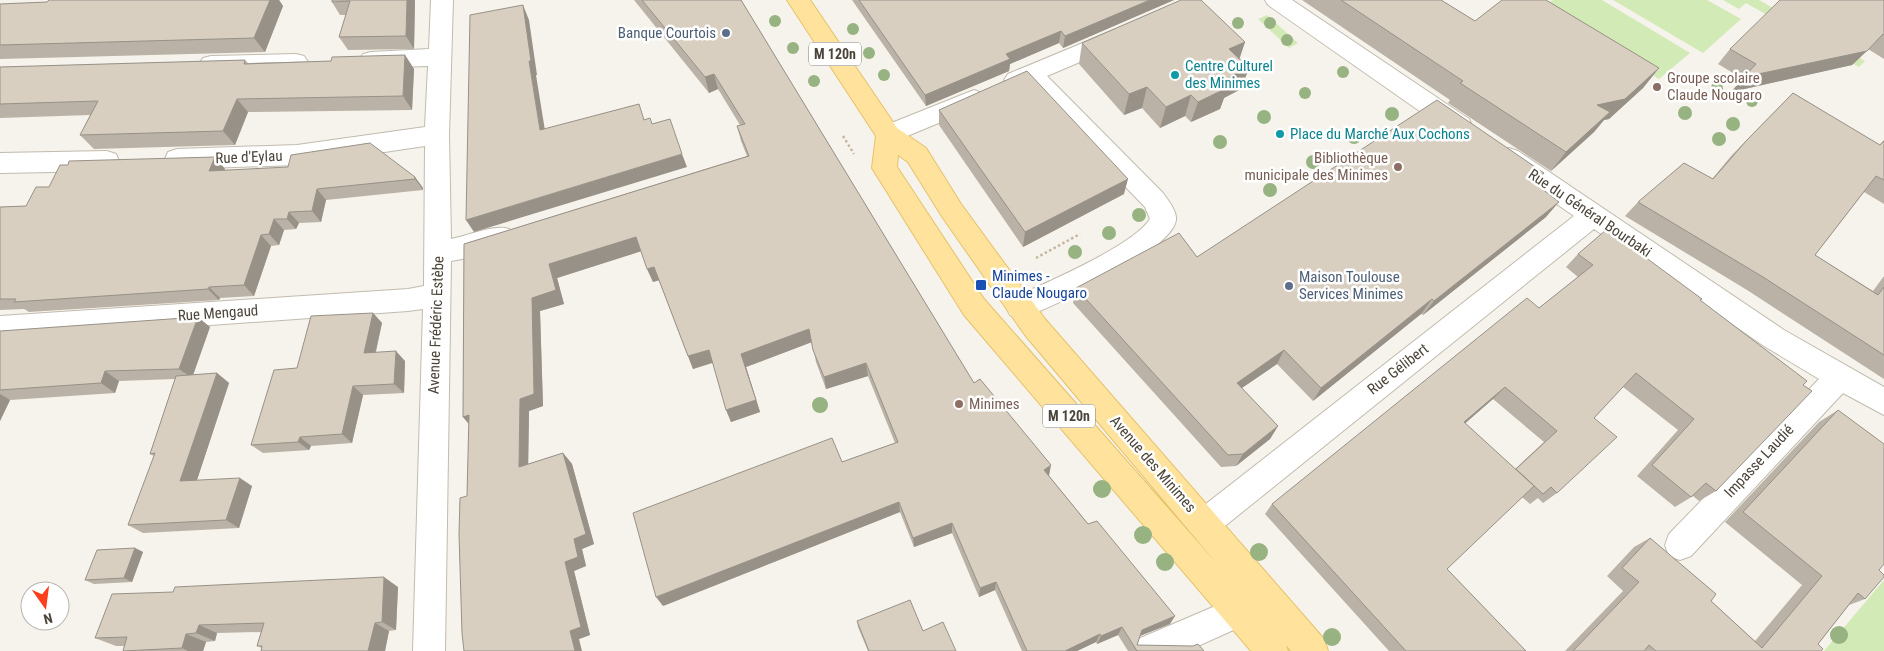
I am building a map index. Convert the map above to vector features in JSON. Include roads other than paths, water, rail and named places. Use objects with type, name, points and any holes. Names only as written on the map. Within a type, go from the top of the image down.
[{"type":"main road","name":"Avenue des Minimes","points":[[798,0],[888,135],[917,155],[952,211],[1034,327],[1204,524],[1251,603],[1272,651]]},
{"type":"main road","name":"Avenue des Minimes","points":[[888,135],[884,168],[974,307],[1251,603],[1312,651]]},
{"type":"street","name":"Avenue Frédéric Estèbe","points":[[429,651],[438,252],[437,135],[442,0]]},
{"type":"street","name":"Rue du Général Bourbaki","points":[[1276,0],[1774,338],[1884,402]]},
{"type":"street","points":[[888,135],[1138,27]]},
{"type":"street","points":[[350,61],[441,57]]},
{"type":"street","points":[[192,65],[320,62]]},
{"type":"street","points":[[1020,307],[1049,295],[1143,243],[1157,232],[1163,220],[1161,209],[1154,200],[1030,74]]},
{"type":"street","name":"Rue d'Eylau","points":[[156,160],[298,155],[437,135]]},
{"type":"street","points":[[0,163],[127,160]]},
{"type":"street","name":"Rue Gélibert","points":[[1204,524],[1593,215]]},
{"type":"street","points":[[438,252],[468,247],[525,229]]},
{"type":"street","name":"Rue Mengaud","points":[[0,328],[408,300],[436,295]]},
{"type":"street","name":"Impasse Laudié","points":[[1680,546],[1839,377]]},
{"type":"street","points":[[1150,651],[1251,603]]},
{"type":"place","name":"Banque Courtois","points":[[726,33]]},
{"type":"place","name":"Centre Culturel des Minimes","points":[[1175,75]]},
{"type":"place","name":"Groupe scolaire Claude Nougaro","points":[[1657,87]]},
{"type":"place","name":"Place du Marché Aux Cochons","points":[[1280,134]]},
{"type":"place","name":"Bibliothèque municipale des Minimes","points":[[1398,167]]},
{"type":"place","name":"Minimes - Claude Nougaro","points":[[981,285]]},
{"type":"place","name":"Maison Toulouse Services Minimes","points":[[1289,286]]},
{"type":"place","name":"Minimes","points":[[959,404]]}]
